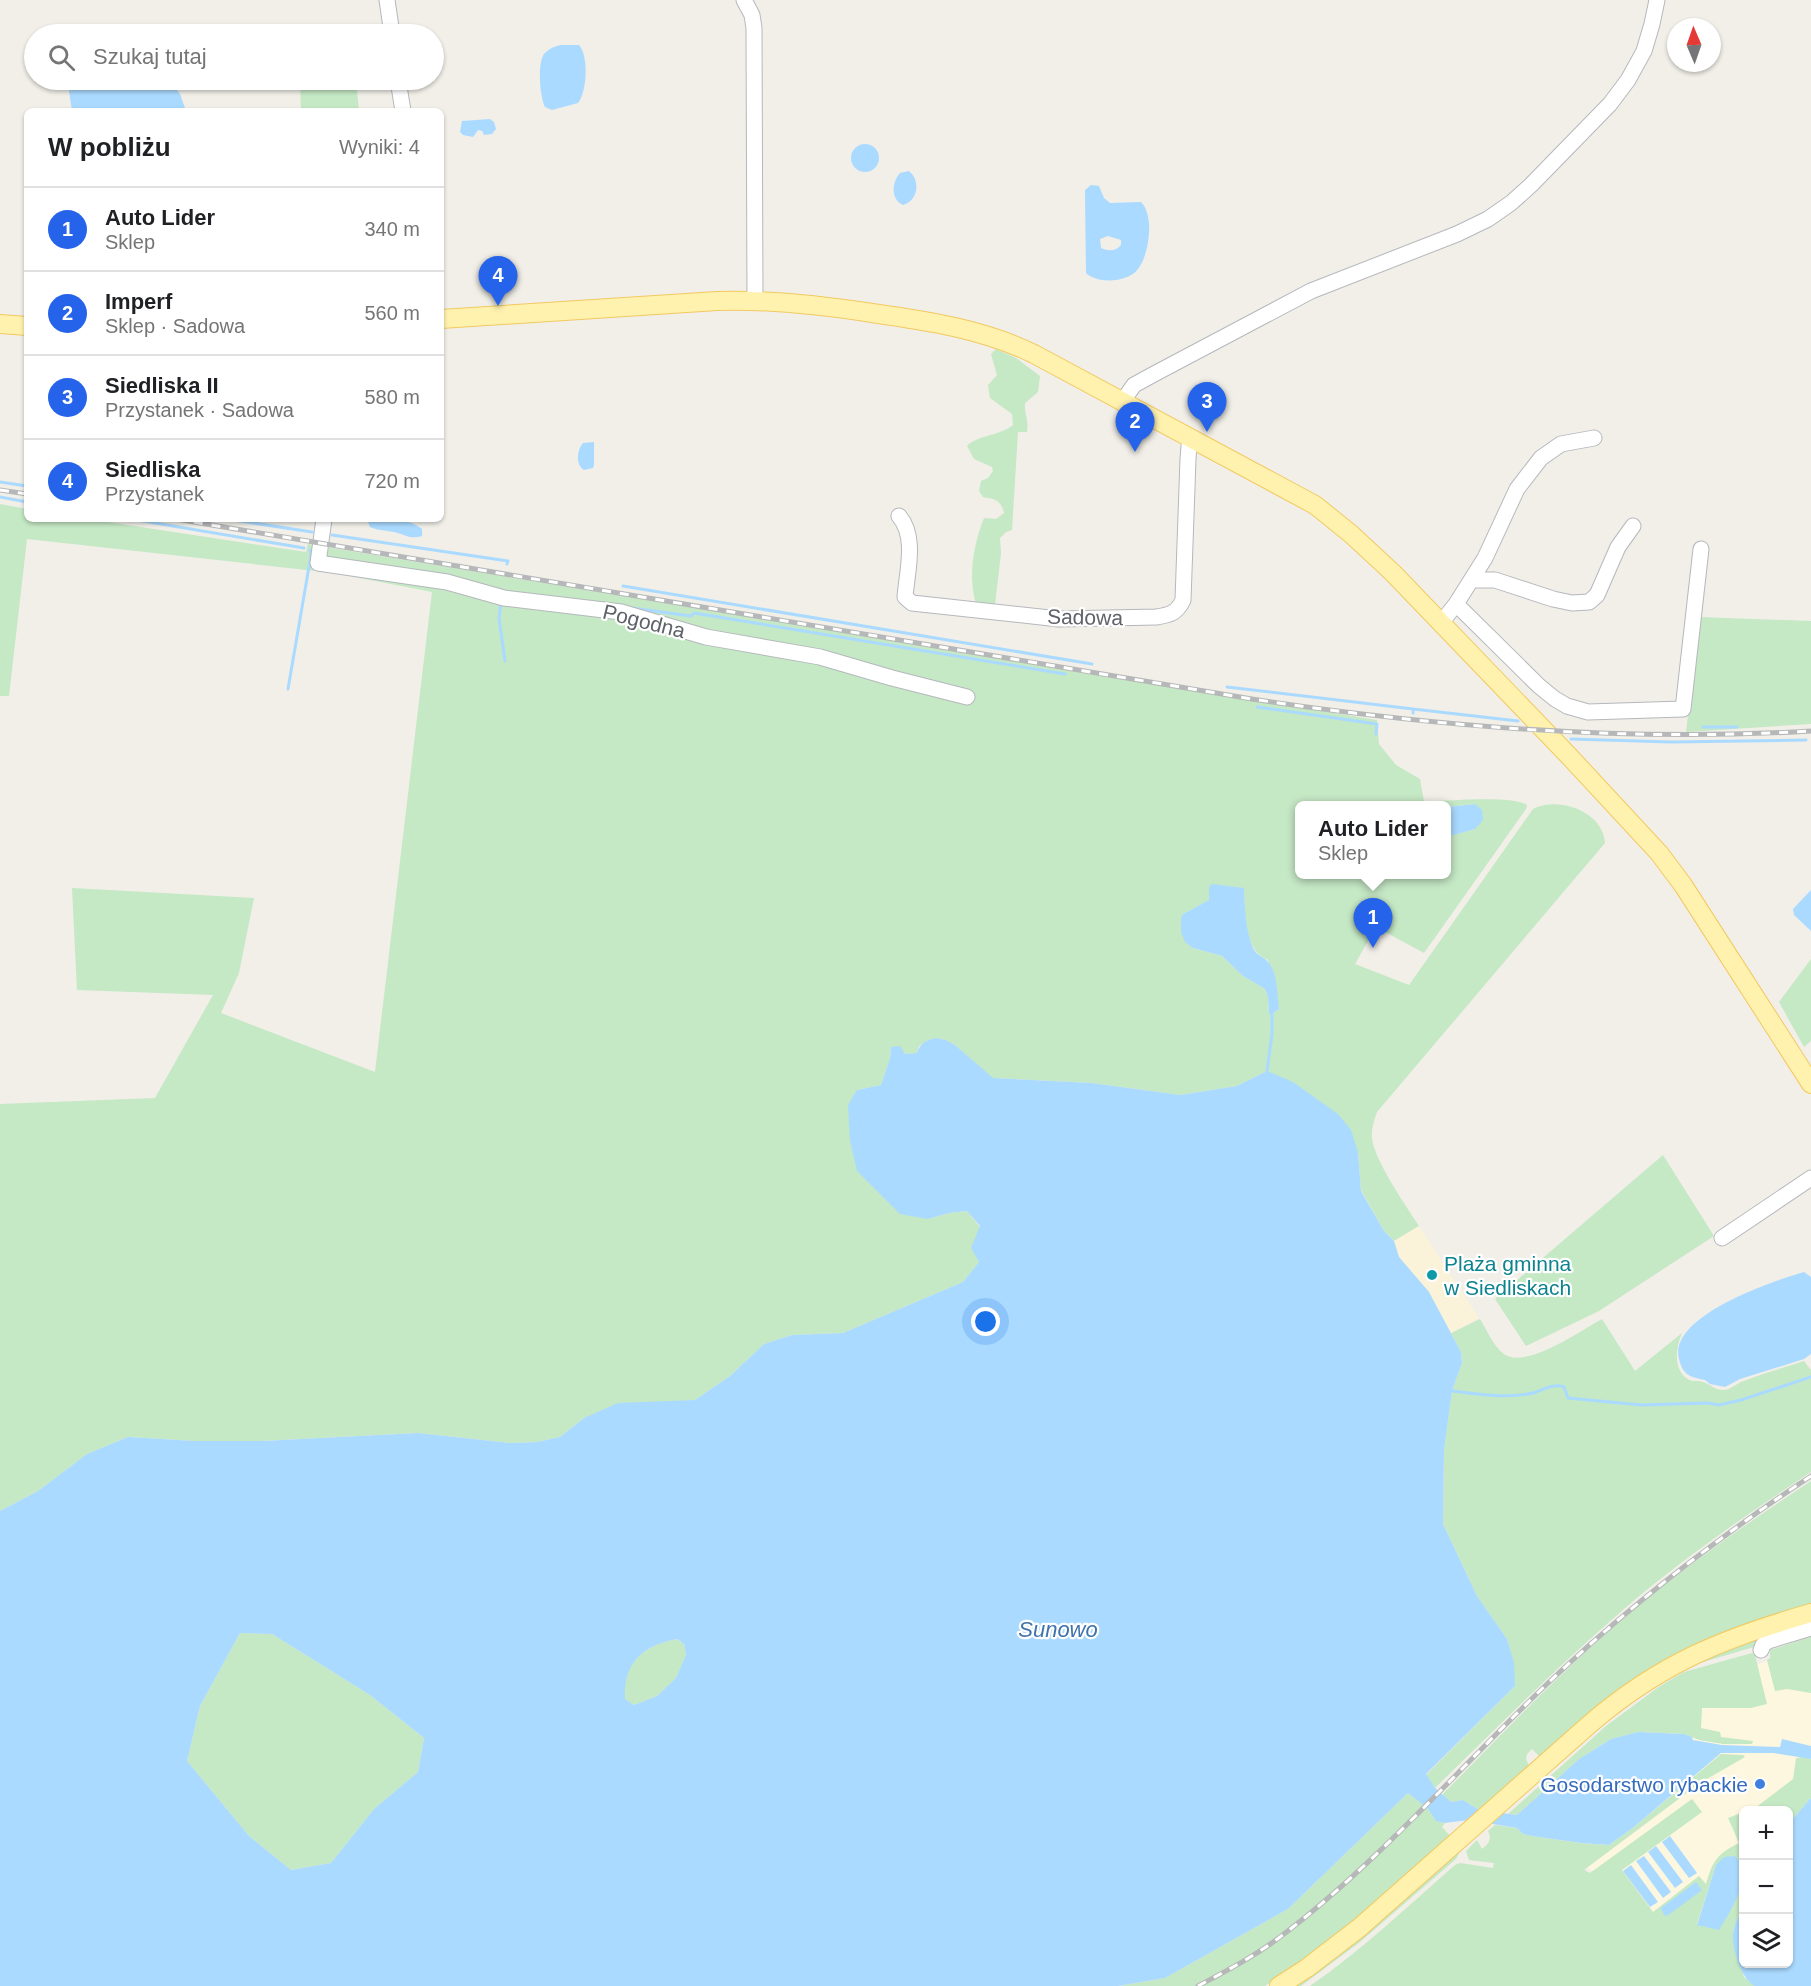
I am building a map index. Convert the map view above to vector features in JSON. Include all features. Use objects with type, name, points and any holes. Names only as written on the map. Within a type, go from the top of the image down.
[{"type":"main road","points":[[444,319],[717,301],[755,301],[800,303],[897,316],[956,327],[991,336],[1034,354],[1299,496],[1326,514],[1374,555],[1569,755],[1659,853],[1683,885],[1811,1084]]},
{"type":"main road","points":[[0,324],[24,326]]},
{"type":"main road","points":[[1279,1986],[1350,1935],[1615,1703],[1666,1669],[1722,1641],[1811,1612]]},
{"type":"street","points":[[387,0],[391,24]]},
{"type":"street","points":[[1122,402],[1134,386],[1156,373],[1311,291],[1457,234],[1488,219],[1511,203],[1610,105],[1628,80],[1644,51],[1657,0]]},
{"type":"street","points":[[746,1],[754,28],[755,301]]},
{"type":"street","points":[[400,90],[403,108]]},
{"type":"street","points":[[1441,623],[1485,558],[1517,489],[1541,458],[1561,444],[1594,438]]},
{"type":"street","name":"Sadowa","points":[[899,516],[906,524],[910,540],[904,597],[912,603],[1059,619],[1146,618],[1171,615],[1179,608],[1183,600],[1188,459],[1189,446],[1195,441]]},
{"type":"street","name":"Pogodna","points":[[324,522],[318,563],[447,582],[504,598],[621,612],[706,637],[820,657],[967,697]]},
{"type":"street","points":[[1471,580],[1495,580],[1553,599],[1572,603],[1589,602],[1597,596],[1618,548],[1633,526]]},
{"type":"street","points":[[1456,604],[1539,686],[1567,706],[1588,712],[1683,709],[1701,549]]},
{"type":"street","points":[[1722,1238],[1811,1178]]},
{"type":"street","points":[[1761,1650],[1768,1641],[1811,1628]]},
{"type":"shaded area","points":[[1811,1649],[1811,1790],[1793,1806],[1739,1806],[1739,1897],[1721,1935],[1656,1940],[1608,1878],[1583,1866],[1684,1685]]},
{"type":"green space","points":[[300,90],[357,90],[359,108],[301,108]]},
{"type":"green space","points":[[996,349],[1016,358],[1040,376],[1038,392],[1025,403],[1027,432],[1018,432],[1012,530],[1000,538],[1001,553],[995,605],[981,616],[973,593],[972,580],[976,542],[984,518],[996,519],[1004,513],[999,503],[983,497],[979,491],[981,481],[988,478],[993,471],[992,467],[974,459],[967,446],[1013,425],[1012,414],[990,398],[988,385],[997,375],[991,354]]},
{"type":"green space","points":[[0,504],[24,508],[24,522],[108,522],[306,552],[308,544],[1377,720],[1379,744],[1396,765],[1420,779],[1424,801],[1295,801],[1295,879],[1451,879],[1451,836],[1475,829],[1475,804],[1451,807],[1451,801],[1443,801],[1494,799],[1527,805],[1424,953],[1376,927],[1355,964],[1409,985],[1533,809],[1555,804],[1578,809],[1596,822],[1605,843],[1377,1112],[1372,1139],[1379,1160],[1419,1226],[1394,1241],[1384,1231],[1361,1190],[1358,1152],[1338,1114],[1267,1071],[1237,1086],[1180,1095],[1092,1083],[992,1078],[955,1045],[936,1038],[919,1046],[917,1053],[905,1054],[891,1047],[890,1058],[881,1085],[857,1090],[928,1219],[967,1211],[980,1227],[972,1248],[979,1262],[963,1282],[843,1333],[792,1335],[764,1344],[730,1376],[695,1400],[584,1418],[560,1437],[537,1442],[511,1443],[418,1433],[262,1441],[195,1441],[128,1437],[87,1454],[38,1491],[0,1511],[0,1104],[155,1098],[213,995],[77,990],[72,888],[254,898],[239,973],[221,1013],[375,1072],[432,592],[334,573],[27,539],[9,696],[0,696]],"holes":[[[1244,888],[1245,919],[1254,948],[1268,960],[1279,1009],[1272,1014],[1269,1014],[1265,989],[1243,976],[1222,956],[1193,948],[1183,914],[1209,900],[1209,890]]]},
{"type":"green space","points":[[1700,617],[1811,621],[1811,724],[1686,732]]},
{"type":"green space","points":[[1811,959],[1811,1041],[1804,1047],[1779,1002]]},
{"type":"green space","points":[[1663,1155],[1714,1236],[1599,1311],[1526,1346],[1495,1299]]},
{"type":"green space","points":[[1480,1319],[1497,1347],[1504,1354],[1513,1358],[1525,1357],[1553,1347],[1602,1319],[1635,1371],[1682,1333],[1677,1358],[1684,1376],[1689,1380],[1701,1381],[1722,1390],[1804,1361],[1811,1370],[1811,1472],[1715,1538],[1624,1609],[1435,1788],[1426,1775],[1515,1686],[1507,1639],[1477,1596],[1443,1524],[1444,1450],[1452,1391],[1462,1363],[1461,1352],[1451,1333]]},
{"type":"green space","points":[[1811,1481],[1811,1604],[1724,1632],[1670,1657],[1651,1669],[1540,1757],[1532,1749],[1526,1759],[1529,1766],[1479,1810],[1463,1800],[1451,1802],[1442,1795],[1605,1634],[1719,1544]]},
{"type":"green space","points":[[1811,1619],[1754,1647],[1686,1667],[1706,1656]]},
{"type":"green space","points":[[240,1633],[272,1634],[370,1695],[424,1738],[418,1772],[374,1809],[331,1863],[291,1870],[249,1836],[187,1761],[200,1706]]},
{"type":"green space","points":[[1811,1637],[1811,1693],[1787,1689],[1775,1691],[1767,1660],[1770,1658],[1770,1650]]},
{"type":"green space","points":[[677,1639],[684,1644],[686,1656],[676,1678],[657,1696],[634,1705],[624,1699],[627,1675],[637,1658],[654,1646]]},
{"type":"green space","points":[[1752,1653],[1755,1655],[1767,1704],[1751,1708],[1702,1708],[1701,1728],[1720,1732],[1721,1737],[1753,1741],[1752,1744],[1723,1744],[1699,1740],[1684,1734],[1638,1732],[1611,1739],[1579,1759],[1517,1815],[1508,1814],[1606,1726],[1660,1686],[1684,1672]]},
{"type":"green space","points":[[1721,1754],[1743,1755],[1745,1757],[1700,1783],[1584,1870],[1590,1873],[1692,1799],[1702,1812],[1622,1870],[1653,1912],[1699,1876],[1706,1884],[1717,1859],[1739,1843],[1739,1879],[1716,1865],[1697,1924],[1725,1920],[1739,1890],[1739,1916],[1733,1930],[1739,1956],[1739,1968],[1742,1968],[1744,1977],[1755,1986],[1310,1986],[1366,1943],[1455,1865],[1460,1863],[1493,1868],[1494,1863],[1469,1860],[1466,1851],[1477,1840],[1482,1849],[1490,1839],[1488,1831],[1495,1825],[1517,1828],[1523,1834],[1532,1836],[1609,1845]]},
{"type":"green space","points":[[1796,1758],[1811,1759],[1811,1798],[1793,1818],[1793,1806],[1758,1806],[1793,1779]]},
{"type":"green space","points":[[1408,1793],[1428,1809],[1436,1821],[1445,1823],[1442,1827],[1451,1837],[1361,1915],[1290,1970],[1265,1986],[1118,1986],[1165,1978],[1288,1909]]},
{"type":"green space","points":[[1739,1814],[1739,1843],[1728,1818]]},
{"type":"green space","points":[[1462,1847],[1456,1859],[1360,1942],[1301,1986],[1291,1986]]},
{"type":"sand","name":"Plaża gminna w Siedliskach","points":[[1419,1226],[1479,1318],[1451,1333],[1429,1292],[1399,1257],[1394,1241]]},
{"type":"water","points":[[561,45],[579,45],[584,57],[585,83],[578,103],[552,110],[545,107],[543,102],[540,65],[546,52]]},
{"type":"water","points":[[177,90],[185,108],[72,108],[69,91]]},
{"type":"water","points":[[490,119],[494,122],[496,129],[492,134],[484,135],[478,130],[473,137],[460,132],[462,121]]},
{"type":"water","points":[[865,144],[875,148],[879,158],[875,168],[865,172],[855,168],[851,158],[855,148]]},
{"type":"water","points":[[909,171],[915,180],[916,190],[912,199],[903,205],[894,195],[894,185],[900,173]]},
{"type":"water","points":[[1091,185],[1099,186],[1104,198],[1110,203],[1141,202],[1145,208],[1149,235],[1142,263],[1133,274],[1120,279],[1105,280],[1091,277],[1086,273],[1085,190]],"holes":[[[1108,236],[1121,240],[1121,245],[1114,250],[1101,248],[1100,239]]]},
{"type":"water","points":[[594,442],[593,468],[584,470],[578,461],[579,449],[583,443]]},
{"type":"water","points":[[368,522],[409,522],[422,529],[422,536],[411,537],[370,527]]},
{"type":"water","points":[[1475,804],[1482,810],[1483,820],[1475,829],[1451,836],[1451,807]]},
{"type":"water","points":[[1212,884],[1244,888],[1250,941],[1255,951],[1269,963],[1276,979],[1279,1009],[1272,1014],[1269,1014],[1265,989],[1243,976],[1222,956],[1193,948],[1185,942],[1181,932],[1181,918],[1183,914],[1209,900],[1209,887]]},
{"type":"water","points":[[1811,890],[1811,931],[1794,915],[1793,909]]},
{"type":"water","name":"Sunowo","points":[[936,1038],[955,1045],[993,1078],[1092,1083],[1180,1095],[1237,1086],[1267,1071],[1293,1082],[1338,1114],[1351,1130],[1358,1152],[1361,1191],[1384,1231],[1394,1241],[1399,1257],[1429,1292],[1461,1352],[1462,1363],[1452,1391],[1444,1450],[1443,1524],[1477,1596],[1507,1639],[1514,1663],[1515,1686],[1426,1774],[1435,1788],[1451,1802],[1463,1800],[1479,1810],[1517,1815],[1579,1759],[1611,1739],[1638,1732],[1684,1734],[1692,1737],[1693,1740],[1722,1745],[1780,1747],[1782,1739],[1811,1746],[1811,1759],[1773,1753],[1721,1753],[1634,1827],[1609,1845],[1532,1836],[1523,1834],[1517,1828],[1468,1820],[1445,1823],[1436,1821],[1428,1809],[1408,1793],[1288,1909],[1165,1978],[1118,1986],[0,1986],[0,1511],[38,1491],[87,1454],[128,1437],[195,1441],[262,1441],[418,1433],[511,1443],[537,1442],[560,1437],[584,1418],[618,1403],[695,1400],[730,1376],[764,1344],[792,1335],[843,1333],[963,1282],[979,1262],[971,1248],[980,1226],[967,1211],[928,1219],[900,1214],[857,1171],[850,1141],[848,1105],[857,1090],[881,1085],[890,1058],[891,1047],[900,1046],[905,1054],[917,1053],[922,1044]],"holes":[[[240,1633],[272,1634],[370,1695],[424,1738],[418,1772],[374,1809],[331,1863],[291,1870],[249,1836],[187,1761],[200,1706]],[[677,1639],[684,1644],[686,1655],[676,1678],[657,1696],[634,1705],[625,1699],[628,1675],[638,1658],[654,1646]]]},
{"type":"water","points":[[1804,1272],[1811,1277],[1811,1354],[1804,1359],[1740,1379],[1725,1387],[1710,1384],[1685,1372],[1679,1359],[1680,1343],[1690,1329],[1706,1315],[1748,1292]]},
{"type":"water","points":[[1811,1798],[1811,1986],[1755,1986],[1745,1977],[1740,1968],[1793,1968],[1793,1818]]},
{"type":"water","points":[[1670,1836],[1697,1873],[1689,1878],[1662,1842]]},
{"type":"water","points":[[1656,1846],[1683,1882],[1675,1888],[1648,1852]]},
{"type":"water","points":[[1644,1856],[1671,1892],[1663,1898],[1636,1861]]},
{"type":"water","points":[[1735,1856],[1739,1862],[1739,1893],[1719,1930],[1697,1925],[1716,1865],[1724,1857]]},
{"type":"water","points":[[1631,1865],[1658,1902],[1650,1907],[1623,1871]]},
{"type":"water","points":[[1696,1882],[1702,1890],[1667,1916],[1664,1915],[1661,1908]]},
{"type":"water","points":[[1739,1916],[1739,1965],[1733,1938]]},
{"type":"waterway","points":[[0,482],[24,486]]},
{"type":"waterway","points":[[0,497],[24,501]]},
{"type":"waterway","points":[[149,522],[304,548]]},
{"type":"waterway","points":[[247,522],[312,532]]},
{"type":"waterway","points":[[332,535],[508,561],[507,564]]},
{"type":"waterway","points":[[288,689],[310,550]]},
{"type":"waterway","points":[[623,586],[1092,664]]},
{"type":"waterway","points":[[501,603],[499,618],[505,661]]},
{"type":"waterway","points":[[632,608],[691,616],[694,613],[1065,674]]},
{"type":"waterway","points":[[1227,687],[1413,709]]},
{"type":"waterway","points":[[1257,707],[1377,724],[1376,734]]},
{"type":"waterway","points":[[1413,713],[1413,709],[1518,721]]},
{"type":"waterway","points":[[1703,727],[1737,727]]},
{"type":"waterway","points":[[1571,739],[1671,742],[1806,740]]},
{"type":"waterway","points":[[1267,1071],[1272,1014]]},
{"type":"waterway","points":[[1452,1391],[1513,1396],[1560,1386],[1564,1387],[1568,1398],[1641,1405],[1708,1403],[1719,1405],[1811,1377]]},
{"type":"railway","points":[[0,490],[24,494]]},
{"type":"railway","points":[[194,522],[1321,709],[1531,730],[1671,735],[1811,731]]},
{"type":"railway","points":[[1198,1986],[1261,1951],[1316,1908],[1384,1847],[1514,1716],[1610,1627],[1708,1548],[1811,1476]]},
{"type":"place","name":"Siedliska","points":[[498,306]]},
{"type":"place","name":"Siedliska II","points":[[1207,432]]},
{"type":"place","name":"Imperf","points":[[1135,452]]},
{"type":"place","name":"Auto Lider","points":[[1373,948]]},
{"type":"place","name":"Plaża gminna w Siedliskach","points":[[1432,1275]]},
{"type":"place","name":"Gosodarstwo rybackie","points":[[1760,1784]]}]
